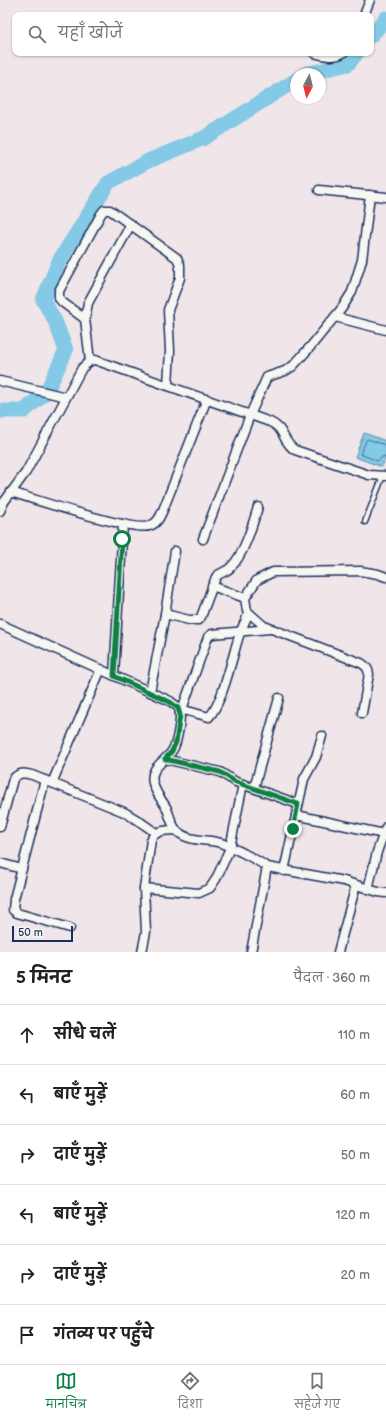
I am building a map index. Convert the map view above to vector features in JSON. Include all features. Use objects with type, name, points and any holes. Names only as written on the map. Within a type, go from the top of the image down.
[{"type":"street","points":[[365,12],[370,0]]},
{"type":"street","points":[[319,190],[386,197]]},
{"type":"street","points":[[203,539],[250,415],[267,377],[285,371],[293,366],[335,317],[352,292],[362,260],[370,195]]},
{"type":"street","points":[[85,319],[59,298],[58,295],[60,287],[101,214],[104,210],[108,209],[113,211],[177,258],[180,265],[180,278],[168,310],[170,359],[168,385]]},
{"type":"street","points":[[90,361],[85,319],[88,302],[131,224]]},
{"type":"street","points":[[335,317],[386,330]]},
{"type":"street","points":[[0,511],[4,502],[26,472],[82,368],[90,361],[102,362],[276,424],[282,432],[287,444],[295,450],[369,475],[384,476]]},
{"type":"street","points":[[0,381],[66,397]]},
{"type":"street","points":[[12,492],[50,505],[134,527],[148,527],[155,523],[159,518],[207,399]]},
{"type":"street","points":[[165,614],[189,620],[198,620],[201,616],[216,577],[219,573],[230,569],[241,553],[250,533],[258,507]]},
{"type":"street","points":[[114,676],[123,524]]},
{"type":"street","points":[[150,692],[165,614],[174,551]]},
{"type":"street","points":[[362,713],[369,674],[366,666],[264,626],[247,611],[245,598],[261,576],[273,572],[360,571],[386,577]]},
{"type":"street","points":[[212,586],[245,598]]},
{"type":"street","points":[[180,715],[184,710],[209,717],[213,713],[221,697],[241,632],[249,612]]},
{"type":"street","points":[[1,626],[150,692],[170,702],[178,708],[180,715]]},
{"type":"street","points":[[272,629],[212,634],[208,638],[180,715],[176,742],[172,751],[156,767],[152,774],[152,782],[155,789],[169,813],[176,830],[182,835],[220,843],[260,862],[267,867],[344,881],[386,893]]},
{"type":"street","points":[[70,928],[17,913],[13,910],[14,900],[49,782],[101,670]]},
{"type":"street","points":[[254,788],[279,698]]},
{"type":"street","points":[[284,870],[304,779],[316,757],[322,736]]},
{"type":"street","points":[[165,759],[220,772],[236,782],[298,804]]},
{"type":"street","points":[[0,827],[13,779],[16,775],[25,773],[124,812],[140,821],[156,833]]},
{"type":"street","points":[[144,888],[192,893],[205,891],[210,888],[216,879],[230,848],[243,784]]},
{"type":"street","points":[[296,815],[385,831],[377,852],[368,889]]},
{"type":"street","points":[[142,952],[146,932],[144,888],[152,836],[156,833],[176,830]]},
{"type":"street","points":[[0,863],[22,869]]},
{"type":"street","points":[[251,952],[267,867]]},
{"type":"street","points":[[338,952],[356,885]]},
{"type":"lane","points":[[365,522],[384,476]]},
{"type":"water","points":[[364,433],[386,441],[386,456],[382,467],[355,457]]},
{"type":"waterway","points":[[374,32],[386,18]]},
{"type":"waterway","points":[[326,69],[348,64],[355,56]]},
{"type":"waterway","points":[[0,411],[24,411],[47,391],[66,350],[55,321],[43,300],[59,261],[108,183],[148,161],[204,138],[290,84]]},
{"type":"route","points":[[122,539],[114,676],[170,702],[178,708],[180,715],[176,742],[172,751],[165,759],[220,772],[236,782],[298,804],[293,829]]}]
